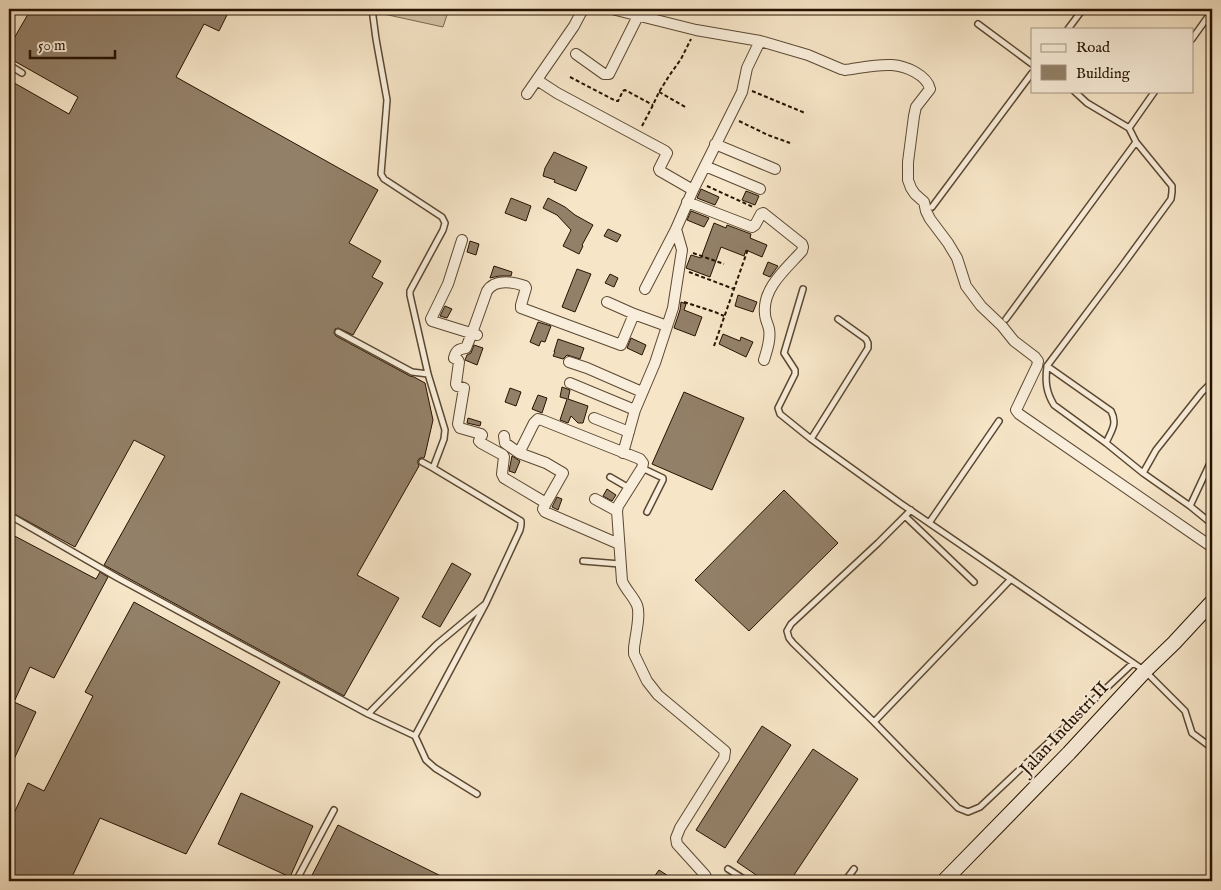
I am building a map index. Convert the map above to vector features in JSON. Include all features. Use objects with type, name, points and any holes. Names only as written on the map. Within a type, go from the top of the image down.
[{"type":"main road","name":"Jalan Industri II","points":[[944,881],[1069,753],[1139,667],[1174,643],[1212,602]]},
{"type":"street","points":[[527,94],[574,26],[583,9]]},
{"type":"street","points":[[612,9],[696,30],[760,41],[808,55],[845,70],[890,65],[901,67],[919,74],[927,81],[930,86],[929,91],[916,107],[914,116],[908,162],[908,180],[911,188],[924,202],[930,220],[957,258],[966,286],[1014,341],[1038,361],[1016,410],[1019,414],[1212,546]]},
{"type":"street","points":[[576,54],[604,74],[610,74],[638,16]]},
{"type":"street","points":[[645,289],[730,117],[743,87],[747,68],[760,41]]},
{"type":"street","points":[[537,80],[557,93],[665,151],[667,153],[659,170],[695,186]]},
{"type":"street","points":[[715,144],[775,169]]},
{"type":"street","points":[[705,166],[760,189]]},
{"type":"street","points":[[687,202],[752,227],[761,214],[764,213],[802,244],[802,251],[772,285],[765,304],[765,315],[770,336],[764,360]]},
{"type":"street","points":[[623,453],[634,410],[655,363],[674,299],[682,250],[676,229]]},
{"type":"street","points":[[462,240],[448,284],[431,319],[432,321],[475,334]]},
{"type":"street","points":[[546,503],[504,478],[502,474],[504,457],[501,453],[480,443],[481,434],[460,428],[464,388],[456,386],[459,362],[454,358],[455,353],[466,348],[475,334],[490,286],[502,282],[525,286],[521,308],[621,345],[634,314]]},
{"type":"street","points":[[607,302],[667,326]]},
{"type":"street","points":[[570,362],[642,392]]},
{"type":"street","points":[[570,383],[634,410]]},
{"type":"street","points":[[594,418],[629,432]]},
{"type":"street","points":[[519,453],[534,423],[538,419],[640,459],[642,468],[618,506],[617,511],[622,581],[639,612],[634,654],[647,681],[658,694],[725,751],[724,758],[680,828],[676,838],[677,844],[705,875],[708,881]]},
{"type":"street","points":[[504,436],[505,443],[519,453],[546,462],[563,473],[546,503],[545,512],[619,544]]},
{"type":"street","points":[[595,499],[617,511]]},
{"type":"lane","points":[[372,9],[387,100],[381,174],[384,179],[442,217],[445,223],[410,291],[428,374],[445,430],[444,439],[433,468]]},
{"type":"lane","points":[[1069,28],[1083,9]]},
{"type":"lane","points":[[1194,36],[1212,11]]},
{"type":"lane","points":[[978,24],[1031,63]]},
{"type":"lane","points":[[9,66],[22,73]]},
{"type":"lane","points":[[932,207],[1031,74]]},
{"type":"lane","points":[[1075,92],[1087,103],[1128,128],[1136,142],[1172,186],[1172,192],[1171,199],[1046,366],[1045,378],[1050,398],[1054,405],[1106,443],[1142,474],[1190,506],[1212,524]]},
{"type":"lane","points":[[1128,128],[1154,92]]},
{"type":"lane","points":[[1006,319],[1136,142]]},
{"type":"lane","points":[[803,289],[784,353],[795,370],[795,374],[778,408],[780,414],[811,439],[910,510],[1139,667],[1184,711],[1192,733],[1212,748]]},
{"type":"lane","points":[[811,439],[868,348],[866,339],[838,319]]},
{"type":"lane","points":[[338,332],[412,372],[428,374]]},
{"type":"lane","points":[[1046,366],[1111,411],[1114,424],[1106,443]]},
{"type":"lane","points":[[1142,474],[1156,450],[1212,382]]},
{"type":"lane","points":[[929,523],[999,421]]},
{"type":"lane","points":[[1190,506],[1212,459]]},
{"type":"lane","points":[[414,736],[486,603],[521,525],[521,521],[422,462]]},
{"type":"lane","points":[[642,468],[663,478],[647,512]]},
{"type":"lane","points":[[610,477],[630,488]]},
{"type":"lane","points":[[910,510],[878,543],[791,624],[787,631],[793,643],[958,808],[968,812],[980,807],[1139,667]]},
{"type":"lane","points":[[9,515],[118,578],[368,714],[414,736],[426,760],[435,768],[477,794]]},
{"type":"lane","points":[[905,516],[974,582]]},
{"type":"lane","points":[[583,561],[620,564]]},
{"type":"lane","points":[[874,722],[1011,579]]},
{"type":"lane","points":[[368,714],[436,645],[486,603]]},
{"type":"lane","points":[[296,881],[334,810]]},
{"type":"lane","points":[[728,869],[747,881]]},
{"type":"lane","points":[[845,881],[854,869]]},
{"type":"path","points":[[636,136],[668,76],[681,59],[696,30]]},
{"type":"path","points":[[570,77],[616,101],[618,101],[625,90],[653,105]]},
{"type":"path","points":[[743,87],[805,114]]},
{"type":"path","points":[[659,92],[687,108]]},
{"type":"path","points":[[730,117],[790,143]]},
{"type":"path","points":[[695,186],[747,204],[764,213]]},
{"type":"path","points":[[714,346],[748,249]]},
{"type":"path","points":[[682,250],[724,264]]},
{"type":"path","points":[[680,268],[734,289]]},
{"type":"path","points":[[674,299],[724,316]]},
{"type":"shaded area","points":[[378,9],[449,9],[443,27],[379,13]]},
{"type":"building","points":[[31,9],[230,9],[219,31],[204,24],[176,77],[378,190],[349,243],[381,261],[372,277],[383,283],[353,335],[338,328],[335,329],[334,333],[336,336],[425,383],[433,420],[424,458],[418,460],[419,466],[357,575],[399,598],[344,696],[104,565],[165,456],[134,440],[75,547],[9,511],[9,154],[12,147],[9,145],[9,80],[69,114],[78,97],[9,58],[9,47]]},
{"type":"building","points":[[554,152],[587,167],[576,191],[543,176],[545,168]]},
{"type":"building","points":[[701,189],[719,197],[715,205],[697,198]]},
{"type":"building","points":[[746,191],[759,196],[755,205],[742,200]]},
{"type":"building","points":[[511,198],[531,206],[526,221],[505,213]]},
{"type":"building","points":[[548,198],[593,225],[579,254],[563,246],[571,230],[557,215],[543,208]]},
{"type":"building","points":[[691,211],[709,218],[704,227],[687,220]]},
{"type":"building","points":[[714,223],[726,228],[727,225],[751,234],[750,238],[767,245],[762,257],[746,250],[744,256],[721,247],[710,277],[686,268],[691,255],[701,258]]},
{"type":"building","points":[[608,229],[621,235],[617,242],[604,236]]},
{"type":"building","points":[[470,241],[479,244],[476,255],[467,252]]},
{"type":"building","points":[[768,262],[778,266],[770,277],[763,274]]},
{"type":"building","points":[[494,266],[512,272],[511,276],[490,278]]},
{"type":"building","points":[[577,269],[591,274],[575,312],[562,307]]},
{"type":"building","points":[[610,274],[618,278],[614,287],[605,283]]},
{"type":"building","points":[[738,295],[757,302],[753,312],[735,306]]},
{"type":"building","points":[[681,302],[686,304],[684,310],[702,317],[695,336],[674,328]]},
{"type":"building","points":[[445,306],[452,309],[447,318],[440,316]]},
{"type":"building","points":[[538,322],[551,326],[545,342],[541,341],[539,346],[530,342]]},
{"type":"building","points":[[723,334],[740,341],[741,337],[753,342],[746,357],[719,344]]},
{"type":"building","points":[[631,338],[646,345],[642,355],[627,348]]},
{"type":"building","points":[[558,339],[584,348],[580,359],[567,355],[563,359],[553,356]]},
{"type":"building","points":[[474,345],[483,348],[477,365],[465,360],[467,355],[471,353]]},
{"type":"building","points":[[562,387],[570,390],[568,399],[588,406],[583,423],[578,423],[571,416],[568,423],[560,420],[567,399],[560,397]]},
{"type":"building","points":[[510,388],[521,392],[516,406],[505,402]]},
{"type":"building","points":[[684,392],[744,418],[712,490],[652,464]]},
{"type":"building","points":[[538,395],[547,398],[542,413],[532,409]]},
{"type":"building","points":[[468,418],[481,422],[480,426],[467,423]]},
{"type":"building","points":[[512,456],[520,461],[515,473],[509,471]]},
{"type":"building","points":[[607,489],[616,495],[612,501],[603,496]]},
{"type":"building","points":[[784,490],[838,543],[749,631],[695,580]]},
{"type":"building","points":[[557,497],[562,499],[558,510],[552,507]]},
{"type":"building","points":[[9,533],[96,579],[100,572],[108,577],[54,678],[30,667],[14,702],[36,712],[9,770]]},
{"type":"building","points":[[452,563],[471,574],[440,627],[422,617]]},
{"type":"building","points":[[134,602],[280,682],[186,854],[100,818],[70,881],[9,881],[9,824],[28,783],[44,791],[93,696],[85,692]]},
{"type":"building","points":[[762,726],[791,745],[725,848],[696,830]]},
{"type":"building","points":[[813,749],[858,779],[790,881],[765,881],[737,862]]},
{"type":"building","points":[[241,793],[313,826],[290,877],[218,844]]},
{"type":"building","points":[[338,825],[451,881],[309,881]]},
{"type":"building","points":[[659,870],[676,881],[651,881]]}]
